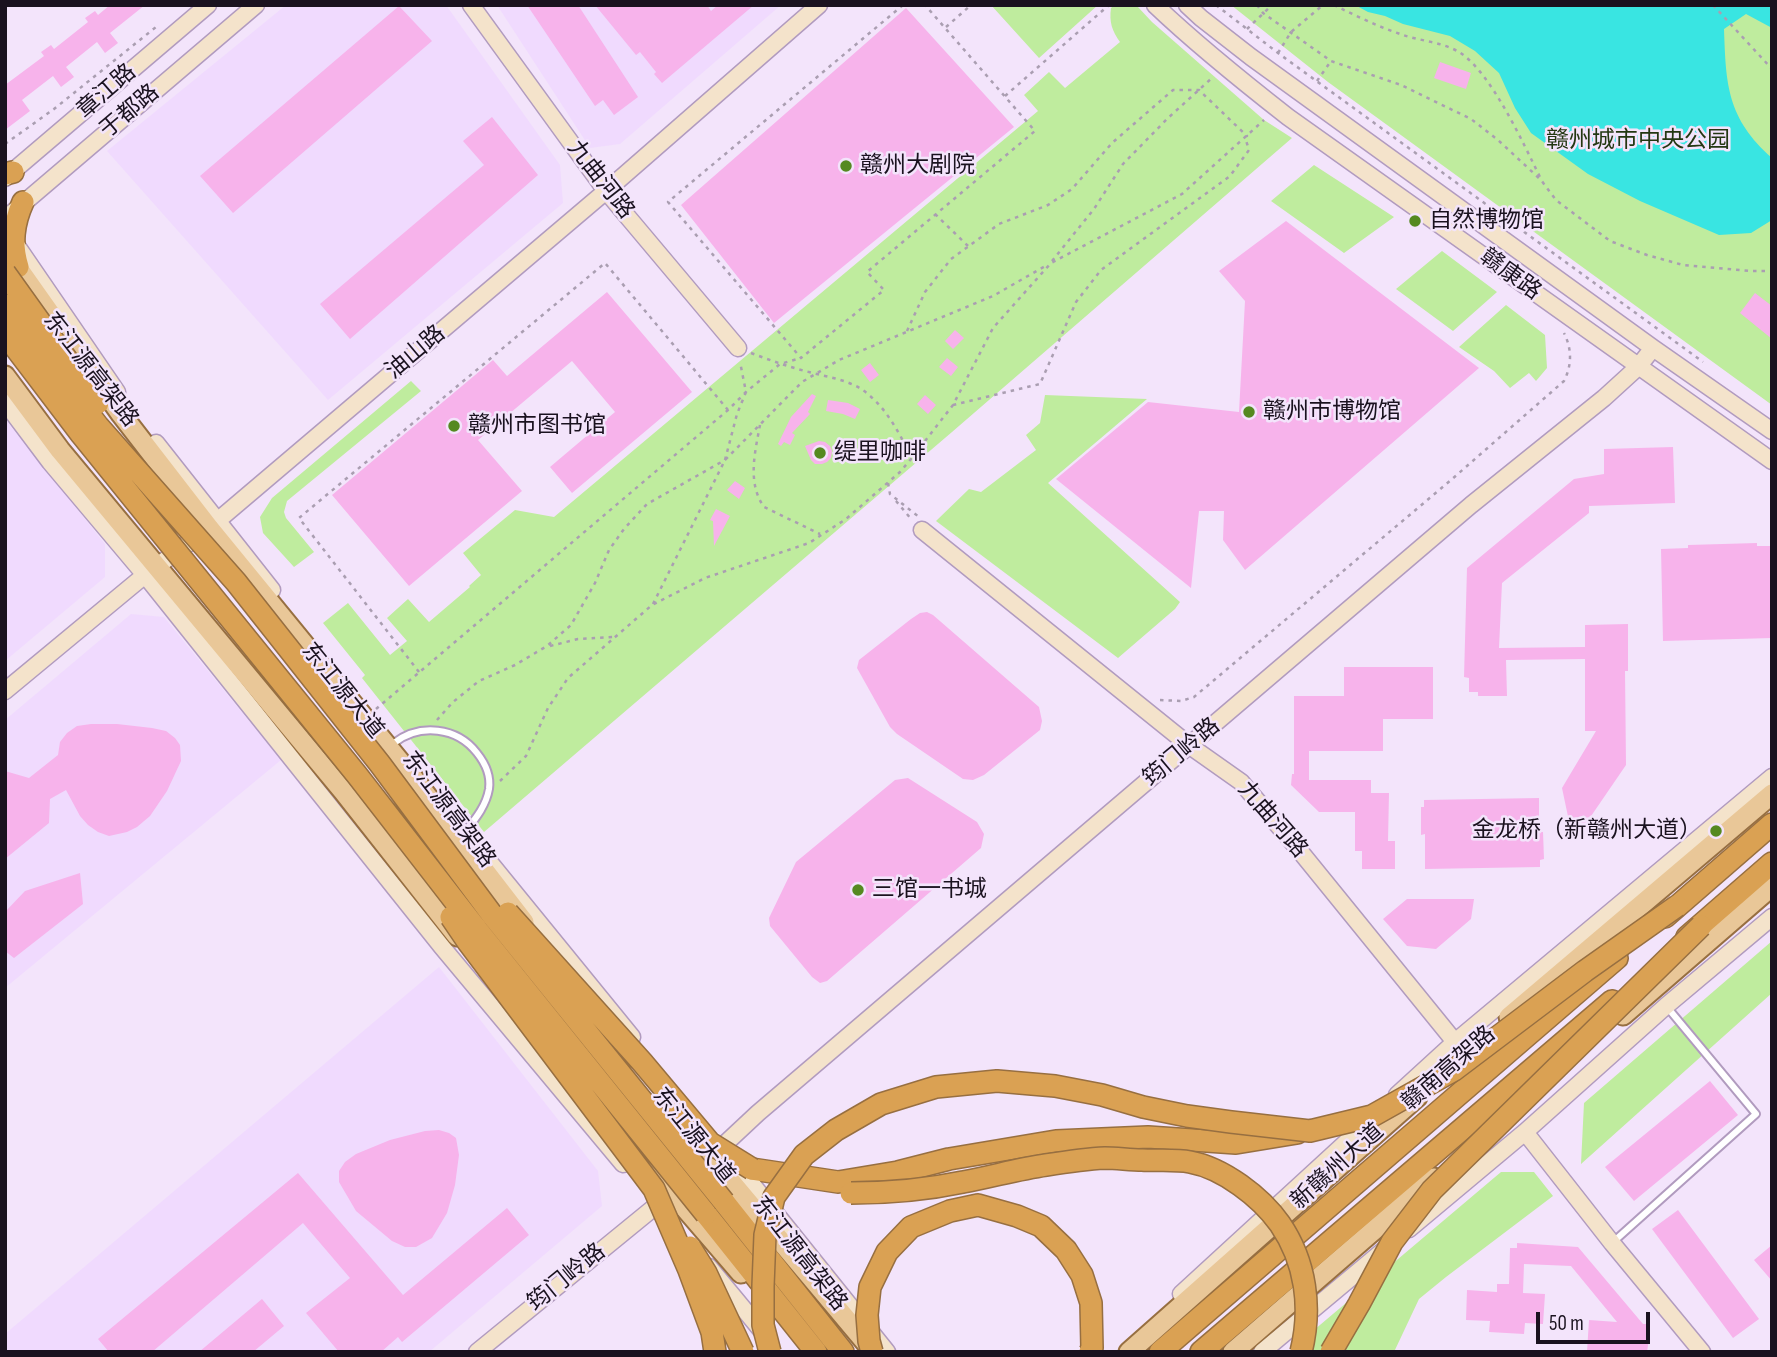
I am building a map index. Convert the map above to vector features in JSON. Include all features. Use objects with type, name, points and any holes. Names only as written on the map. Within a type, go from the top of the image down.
[{"type":"highway","points":[[23,202],[15,223],[12,253],[108,417],[236,582]]},
{"type":"highway","name":"东江源高架路","points":[[5,304],[98,426],[236,582],[380,764],[494,916],[843,1352]]},
{"type":"highway","name":"东江源高架路","points":[[5,334],[81,434],[357,775],[478,931],[816,1352]]},
{"type":"highway","points":[[5,357],[72,444],[219,603]]},
{"type":"highway","points":[[380,764],[710,1143],[751,1169],[782,1181],[814,1189],[851,1193],[897,1193],[962,1183],[1044,1165],[1104,1158],[1189,1161],[1206,1167],[1231,1178],[1274,1216],[1288,1236],[1297,1257],[1308,1303],[1301,1352]]},
{"type":"highway","points":[[357,775],[468,942],[656,1197],[706,1273],[743,1352]]},
{"type":"highway","name":"赣南高架路","points":[[1160,1352],[1772,824]]},
{"type":"highway","points":[[1201,1352],[1772,863]]},
{"type":"highway","points":[[751,1169],[838,1182],[1056,1141],[1148,1137],[1236,1143],[1372,1116],[1454,1070],[1585,971],[1677,906]]},
{"type":"highway","points":[[1331,1352],[1392,1242],[1432,1190],[1701,926]]},
{"type":"highway","points":[[770,1352],[763,1325],[764,1260],[765,1235],[774,1197],[804,1155],[836,1130],[881,1104],[936,1087],[998,1081],[1066,1088],[1102,1095],[1143,1108],[1198,1117],[1310,1130]]},
{"type":"highway","points":[[656,1197],[689,1270],[712,1332],[715,1352]]},
{"type":"highway","points":[[873,1352],[869,1341],[867,1315],[870,1287],[887,1252],[911,1227],[950,1211],[978,1205],[1017,1216],[1041,1227],[1066,1250],[1083,1275],[1091,1303],[1090,1352]]},
{"type":"highway","points":[[1341,1352],[1359,1304]]},
{"type":"main road","name":"东江源大道","points":[[12,253],[121,414],[213,525],[509,903],[716,1152],[873,1352]]},
{"type":"main road","points":[[5,376],[151,570],[343,792],[574,1080],[807,1352]]},
{"type":"main road","name":"新赣州大道","points":[[1129,1352],[1458,1061],[1772,794]]},
{"type":"main road","points":[[1233,1352],[1772,886]]},
{"type":"street","name":"章江路","points":[[7,175],[208,5]]},
{"type":"street","name":"于都路","points":[[5,219],[256,5]]},
{"type":"street","name":"九曲河路","points":[[471,5],[606,191],[738,348]]},
{"type":"street","name":"油山路","points":[[5,691],[151,570],[213,525],[606,191],[819,5]]},
{"type":"street","name":"赣康路","points":[[1155,5],[1185,34],[1288,117],[1772,461]]},
{"type":"street","name":"赣康路","points":[[1187,5],[1251,57],[1772,431]]},
{"type":"street","name":"筠门岭路","points":[[716,1152],[758,1113],[1471,505],[1604,398],[1638,367],[1653,348]]},
{"type":"street","points":[[5,402],[50,462],[151,570],[442,947],[656,1197],[780,1352]]},
{"type":"street","points":[[213,525],[466,832],[716,1152],[887,1352]]},
{"type":"street","name":"九曲河路","points":[[922,525],[1190,746],[1241,782],[1455,1042]]},
{"type":"street","points":[[1118,1352],[1455,1042],[1772,777]]},
{"type":"street","points":[[1262,1352],[1525,1132],[1666,1006],[1772,917]]},
{"type":"street","points":[[1525,1132],[1702,1352]]},
{"type":"street","name":"筠门岭路","points":[[477,1352],[656,1197]]},
{"type":"lane","points":[[394,743],[402,737],[436,730],[451,732],[469,742],[486,764],[489,787],[482,812],[466,832]]},
{"type":"lane","points":[[1612,1243],[1756,1114],[1666,1006]]},
{"type":"path","points":[[801,358],[668,202],[903,5]]},
{"type":"path","points":[[370,714],[746,392],[780,364],[801,358],[884,290],[867,272],[1035,131],[925,5]]},
{"type":"path","points":[[946,27],[971,5]]},
{"type":"path","points":[[1004,96],[1109,5]]},
{"type":"path","points":[[1216,5],[1707,365]]},
{"type":"path","points":[[1257,5],[1263,13],[1331,61],[1401,85],[1471,119],[1541,180],[1556,200],[1610,241],[1684,265],[1772,271]]},
{"type":"path","points":[[1247,29],[1272,5]]},
{"type":"path","points":[[1278,53],[1292,32],[1323,5]]},
{"type":"path","points":[[1334,5],[1405,36],[1431,41],[1459,52],[1476,67],[1508,114],[1541,180]]},
{"type":"path","points":[[1713,5],[1772,69]]},
{"type":"path","points":[[5,144],[54,109],[162,23]]},
{"type":"path","points":[[1317,81],[1331,61]]},
{"type":"path","points":[[487,793],[526,756],[548,708],[568,678],[653,604],[705,578],[809,543],[846,519],[900,472],[953,405],[993,328],[1051,263],[1094,209],[1123,164],[1213,77]]},
{"type":"path","points":[[907,331],[925,292],[951,259],[999,223],[1048,205],[1072,189],[1112,143],[1173,90],[1199,90],[1246,137],[1249,150],[1230,176],[1101,270],[1076,302],[1040,384],[953,405]]},
{"type":"path","points":[[427,731],[453,702],[480,681],[547,646],[571,625],[595,583],[609,550],[647,504],[725,460],[802,382],[839,360],[993,296],[1182,194],[1264,120]]},
{"type":"path","points":[[935,214],[968,246]]},
{"type":"path","points":[[419,673],[299,518],[605,263],[728,410]]},
{"type":"path","points":[[738,348],[780,364],[838,379],[867,392],[897,429],[912,458]]},
{"type":"path","points":[[653,604],[725,460],[737,414],[746,392],[738,348]]},
{"type":"path","points":[[1160,700],[1181,701],[1194,696],[1451,480],[1564,380],[1569,370]]},
{"type":"path","points":[[760,425],[754,459],[754,479],[759,499],[764,507],[822,535]]},
{"type":"path","points":[[888,483],[890,494],[922,525]]},
{"type":"path","points":[[890,494],[922,525]]},
{"type":"path","points":[[547,646],[578,639],[615,637]]},
{"type":"shaded area","points":[[286,5],[446,5],[560,165],[563,203],[328,400],[107,151]]},
{"type":"shaded area","points":[[497,5],[781,5],[620,144],[590,148]]},
{"type":"shaded area","points":[[1355,5],[1772,5],[1772,28],[1746,14],[1724,29],[1726,67],[1732,100],[1746,129],[1772,158],[1772,220],[1751,233],[1719,235],[1640,201],[1588,174],[1531,133],[1515,108],[1499,73],[1475,51],[1450,36],[1403,24]]},
{"type":"shaded area","points":[[5,419],[105,544],[105,577],[5,661]]},
{"type":"shaded area","points":[[131,614],[164,617],[281,760],[5,988],[5,720]]},
{"type":"shaded area","points":[[439,967],[598,1171],[602,1206],[429,1352],[5,1352],[5,1334]]},
{"type":"green space","points":[[991,5],[1098,5],[1039,58]]},
{"type":"green space","points":[[1114,5],[1137,6],[1264,120],[1292,138],[484,832],[362,678],[365,675],[323,623],[348,603],[390,655],[407,641],[387,618],[408,599],[429,622],[481,575],[463,553],[515,510],[554,517],[1038,111],[1024,95],[1049,72],[1065,88],[1120,42],[1111,22],[1111,8]]},
{"type":"green space","name":"赣州城市中央公园","points":[[1231,5],[1772,5],[1772,405],[1328,82]]},
{"type":"green space","points":[[1314,165],[1394,217],[1344,253],[1271,201]]},
{"type":"green space","points":[[1442,251],[1497,292],[1453,331],[1396,289]]},
{"type":"green space","points":[[1506,305],[1545,335],[1547,368],[1536,381],[1529,373],[1510,388],[1494,371],[1459,347]]},
{"type":"green space","points":[[411,381],[421,391],[287,501],[284,512],[286,518],[314,552],[294,567],[263,533],[260,517],[272,498]]},
{"type":"green space","points":[[1045,395],[1147,399],[1048,483],[1180,602],[1118,658],[936,521],[969,489],[981,492],[1036,450],[1026,435],[1040,423]]},
{"type":"green space","points":[[1772,941],[1772,993],[1581,1164],[1584,1103]]},
{"type":"green space","points":[[1501,1172],[1534,1172],[1553,1196],[1419,1299],[1394,1352],[1288,1352]]},
{"type":"building","points":[[110,5],[145,5],[110,33],[118,43],[105,53],[97,42],[66,67],[74,77],[61,87],[53,76],[22,100],[30,111],[5,130],[5,85],[44,56],[41,52],[51,45],[54,49],[88,22],[85,18],[95,11],[98,15]]},
{"type":"building","points":[[527,5],[578,5],[638,97],[614,115],[603,100],[595,106]]},
{"type":"building","points":[[595,5],[707,5],[711,11],[718,5],[754,5],[662,83],[640,52],[636,55]]},
{"type":"building","points":[[399,6],[432,41],[233,213],[200,176]]},
{"type":"building","name":"赣州大剧院","points":[[906,8],[1014,127],[774,323],[681,205]]},
{"type":"building","points":[[1440,62],[1471,73],[1466,89],[1434,78]]},
{"type":"building","points":[[492,117],[538,175],[350,339],[320,304],[484,165],[463,141]]},
{"type":"building","points":[[1286,221],[1479,368],[1245,570],[1223,540],[1224,511],[1199,511],[1191,588],[1056,479],[1148,402],[1239,412],[1245,301],[1219,271]]},
{"type":"building","name":"赣州市图书馆","points":[[607,292],[692,392],[572,493],[550,467],[615,412],[572,361],[478,440],[522,491],[409,586],[332,495],[493,360],[507,376]]},
{"type":"building","points":[[1755,293],[1772,306],[1772,339],[1740,313]]},
{"type":"building","points":[[955,330],[964,338],[953,349],[945,341]]},
{"type":"building","points":[[947,358],[958,367],[951,376],[939,367]]},
{"type":"building","points":[[870,363],[879,375],[870,382],[861,370]]},
{"type":"building","points":[[812,394],[816,396],[808,412],[810,414],[792,433],[795,435],[790,445],[784,442],[781,446],[778,444],[791,417]]},
{"type":"building","points":[[925,395],[936,405],[928,414],[917,404]]},
{"type":"building","points":[[828,400],[848,403],[860,409],[855,419],[826,411]]},
{"type":"building","name":"缇里咖啡","points":[[819,441],[830,446],[831,458],[822,464],[815,464],[805,446]]},
{"type":"building","points":[[1673,447],[1675,503],[1589,506],[1589,513],[1502,583],[1499,648],[1585,647],[1585,625],[1628,624],[1628,671],[1625,671],[1626,765],[1587,822],[1570,826],[1562,788],[1596,731],[1585,731],[1585,659],[1506,660],[1507,696],[1478,696],[1478,692],[1469,692],[1469,678],[1464,677],[1467,568],[1574,479],[1604,474],[1604,449]]},
{"type":"building","points":[[735,481],[745,488],[739,499],[727,490]]},
{"type":"building","points":[[716,509],[730,516],[714,546],[713,521],[710,520]]},
{"type":"building","points":[[1757,543],[1757,546],[1772,546],[1772,638],[1663,641],[1661,549],[1688,548],[1688,545]]},
{"type":"building","points":[[927,612],[1039,707],[1042,721],[1040,730],[984,775],[973,780],[963,779],[897,734],[890,727],[857,668],[859,660],[911,619]]},
{"type":"building","points":[[1344,667],[1433,667],[1433,719],[1383,719],[1383,751],[1309,751],[1309,780],[1371,780],[1371,793],[1389,793],[1388,841],[1395,841],[1395,869],[1362,869],[1362,851],[1355,851],[1355,812],[1319,812],[1291,785],[1294,774],[1294,696],[1344,696]]},
{"type":"building","points":[[91,724],[152,728],[166,731],[175,738],[180,745],[181,761],[167,791],[150,816],[137,827],[109,836],[88,825],[66,790],[50,799],[49,823],[5,859],[5,771],[29,778],[58,755],[60,742],[67,733],[77,726]]},
{"type":"building","name":"三馆一书城","points":[[908,778],[977,822],[984,834],[981,848],[827,981],[820,983],[770,926],[769,918],[796,862],[895,780]]},
{"type":"building","points":[[1539,798],[1539,832],[1543,832],[1544,859],[1540,860],[1540,867],[1425,869],[1425,834],[1421,835],[1421,807],[1424,807],[1424,800]]},
{"type":"building","points":[[80,873],[83,904],[14,958],[5,951],[5,912],[25,891]]},
{"type":"building","points":[[1407,899],[1474,899],[1471,919],[1436,949],[1407,946],[1383,919]]},
{"type":"building","points":[[1710,1081],[1738,1115],[1634,1201],[1605,1167]]},
{"type":"building","points":[[439,1130],[456,1138],[459,1155],[455,1185],[447,1213],[432,1238],[416,1247],[405,1247],[392,1241],[356,1211],[339,1182],[339,1171],[345,1162],[356,1154],[390,1140]]},
{"type":"building","points":[[298,1173],[403,1295],[507,1208],[529,1235],[402,1342],[398,1337],[381,1352],[339,1352],[306,1313],[350,1278],[303,1223],[152,1352],[109,1352],[98,1339]]},
{"type":"building","points":[[1678,1210],[1759,1319],[1733,1338],[1652,1229]]},
{"type":"building","points":[[1517,1243],[1578,1247],[1643,1324],[1649,1324],[1647,1352],[1587,1352],[1589,1320],[1617,1322],[1571,1266],[1524,1264],[1523,1293],[1545,1294],[1543,1324],[1525,1323],[1524,1334],[1489,1332],[1490,1321],[1466,1320],[1467,1290],[1497,1292],[1497,1284],[1509,1284],[1510,1248],[1517,1248]]},
{"type":"building","points":[[1772,1245],[1772,1281],[1754,1260]]},
{"type":"building","points":[[262,1299],[284,1326],[253,1352],[199,1352]]},
{"type":"place","name":"赣州大剧院","points":[[846,166]]},
{"type":"place","name":"自然博物馆","points":[[1415,221]]},
{"type":"place","name":"赣州市博物馆","points":[[1249,412]]},
{"type":"place","name":"赣州市图书馆","points":[[454,426]]},
{"type":"place","name":"缇里咖啡","points":[[820,453]]},
{"type":"place","name":"金龙桥（新赣州大道）","points":[[1716,831]]},
{"type":"place","name":"三馆一书城","points":[[858,890]]}]
